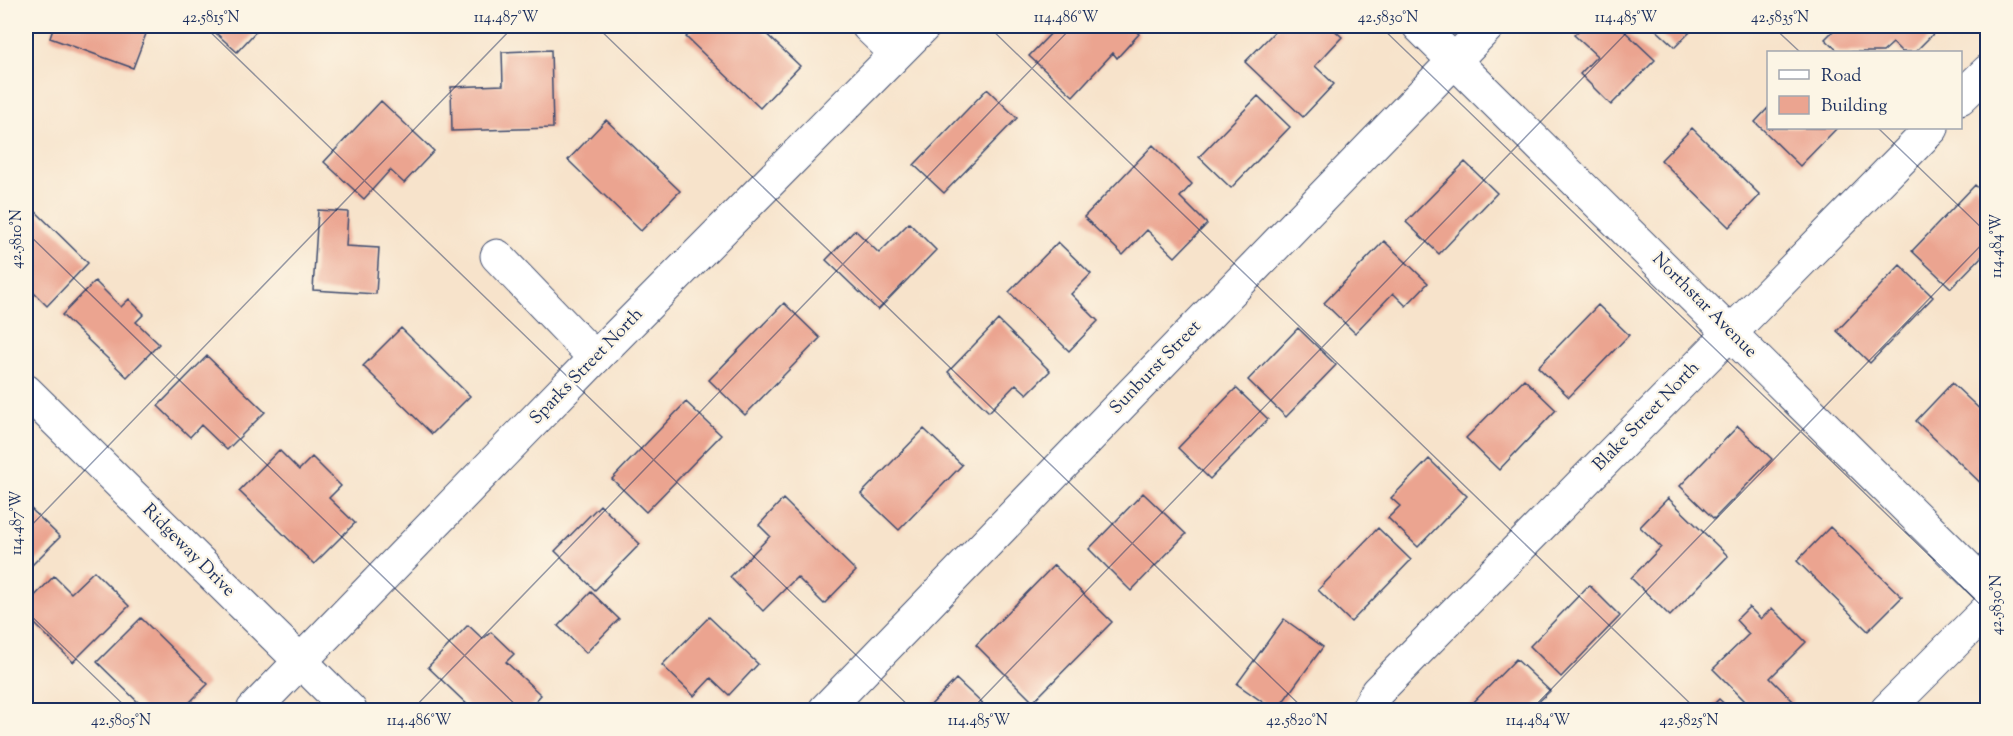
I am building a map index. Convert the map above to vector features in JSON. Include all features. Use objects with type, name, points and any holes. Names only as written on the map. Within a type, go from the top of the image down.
[{"type":"street","points":[[868,26],[897,53]]},
{"type":"street","name":"Sparks Street North","points":[[254,711],[595,358],[924,26]]},
{"type":"street","name":"Northstar Avenue","points":[[1419,26],[1988,588]]},
{"type":"street","name":"Sunburst Street","points":[[825,711],[1488,26]]},
{"type":"street","points":[[1962,96],[1988,71]]},
{"type":"street","name":"Blake Street North","points":[[1367,711],[1377,692],[1931,129]]},
{"type":"street","points":[[497,256],[595,358]]},
{"type":"street","name":"Ridgeway Drive","points":[[26,391],[350,711]]},
{"type":"street","points":[[1887,711],[1988,609]]},
{"type":"building","points":[[54,26],[149,26],[133,68],[50,38]]},
{"type":"building","points":[[208,26],[261,26],[237,52]]},
{"type":"building","points":[[697,26],[758,26],[800,66],[760,108],[686,37]]},
{"type":"building","points":[[1058,26],[1130,26],[1139,34],[1117,58],[1113,53],[1073,96],[1029,56]]},
{"type":"building","points":[[1280,26],[1330,26],[1342,37],[1315,66],[1334,84],[1303,117],[1245,62]]},
{"type":"building","points":[[1583,26],[1619,26],[1655,60],[1611,105],[1580,74],[1597,56],[1574,35]]},
{"type":"building","points":[[1652,26],[1696,26],[1675,47]]},
{"type":"building","points":[[1838,26],[1929,26],[1935,32],[1916,51],[1901,51],[1893,43],[1884,51],[1838,51],[1825,39]]},
{"type":"building","points":[[551,50],[553,128],[452,131],[451,87],[503,85],[502,52]]},
{"type":"building","points":[[987,89],[1017,118],[944,193],[914,165]]},
{"type":"building","points":[[1258,96],[1290,127],[1231,188],[1199,157]]},
{"type":"building","points":[[381,101],[434,151],[404,183],[390,170],[364,199],[324,162]]},
{"type":"building","points":[[1767,109],[1767,129],[1836,129],[1800,166],[1755,122]]},
{"type":"building","points":[[606,120],[680,191],[641,231],[568,160]]},
{"type":"building","points":[[1692,128],[1760,195],[1729,227],[1661,160]]},
{"type":"building","points":[[1153,145],[1192,184],[1180,197],[1207,224],[1175,257],[1147,230],[1123,255],[1084,217]]},
{"type":"building","points":[[1465,162],[1497,193],[1439,254],[1406,222]]},
{"type":"building","points":[[1975,185],[1988,197],[1988,250],[1951,288],[1912,251]]},
{"type":"building","points":[[26,202],[88,263],[47,306],[26,285]]},
{"type":"building","points":[[318,210],[348,212],[346,246],[379,248],[376,294],[313,290]]},
{"type":"building","points":[[909,223],[936,250],[878,310],[826,260],[855,230],[879,253]]},
{"type":"building","points":[[1384,241],[1428,283],[1406,306],[1393,293],[1355,333],[1324,303]]},
{"type":"building","points":[[1058,242],[1091,274],[1071,294],[1098,321],[1069,351],[1009,292]]},
{"type":"building","points":[[1900,265],[1933,297],[1870,363],[1837,331]]},
{"type":"building","points":[[95,281],[121,307],[129,299],[144,314],[136,322],[159,344],[127,377],[62,315]]},
{"type":"building","points":[[784,303],[820,338],[745,415],[709,380]]},
{"type":"building","points":[[1598,305],[1629,335],[1569,397],[1538,367]]},
{"type":"building","points":[[998,320],[1050,371],[1027,394],[1016,384],[989,412],[948,372]]},
{"type":"building","points":[[401,328],[470,396],[432,434],[363,366]]},
{"type":"building","points":[[1298,328],[1336,365],[1286,417],[1248,380]]},
{"type":"building","points":[[207,356],[265,412],[227,450],[201,425],[190,437],[158,406]]},
{"type":"building","points":[[1524,379],[1556,410],[1499,470],[1466,438]]},
{"type":"building","points":[[1952,383],[1988,417],[1988,490],[1916,421]]},
{"type":"building","points":[[1236,388],[1268,419],[1210,479],[1178,448]]},
{"type":"building","points":[[686,402],[721,435],[646,512],[612,479]]},
{"type":"building","points":[[1738,426],[1772,459],[1714,519],[1680,486]]},
{"type":"building","points":[[924,429],[962,465],[899,530],[861,494]]},
{"type":"building","points":[[279,450],[299,470],[312,457],[341,486],[329,498],[355,523],[314,564],[239,491]]},
{"type":"building","points":[[1429,459],[1467,496],[1418,547],[1388,518],[1400,506],[1391,498]]},
{"type":"building","points":[[1143,493],[1186,534],[1131,591],[1089,549]]},
{"type":"building","points":[[1668,498],[1728,556],[1670,616],[1631,578],[1661,547],[1640,527]]},
{"type":"building","points":[[783,499],[856,571],[824,604],[797,577],[763,611],[730,577],[770,536],[759,525]]},
{"type":"building","points":[[26,504],[60,537],[27,570],[26,568]]},
{"type":"building","points":[[600,505],[640,544],[595,590],[555,551]]},
{"type":"building","points":[[1830,527],[1902,597],[1868,631],[1797,561]]},
{"type":"building","points":[[1378,528],[1411,560],[1351,622],[1318,590]]},
{"type":"building","points":[[1054,565],[1112,622],[1033,702],[976,645]]},
{"type":"building","points":[[94,571],[129,606],[73,662],[26,615],[26,605],[54,576],[71,593]]},
{"type":"building","points":[[1589,585],[1620,616],[1561,677],[1530,646]]},
{"type":"building","points":[[591,592],[619,619],[586,653],[558,626]]},
{"type":"building","points":[[1749,607],[1761,619],[1772,608],[1806,642],[1770,678],[1794,702],[1786,710],[1754,710],[1713,669],[1749,634],[1736,620]]},
{"type":"building","points":[[709,617],[758,664],[729,695],[711,678],[694,696],[662,665]]},
{"type":"building","points":[[141,618],[208,684],[182,710],[146,710],[97,662]]},
{"type":"building","points":[[1284,619],[1323,647],[1277,710],[1274,710],[1237,684]]},
{"type":"building","points":[[468,625],[483,639],[491,632],[514,654],[506,662],[541,695],[527,710],[473,710],[428,667]]},
{"type":"building","points":[[1516,659],[1550,691],[1530,710],[1466,710]]},
{"type":"building","points":[[956,679],[989,710],[926,710]]},
{"type":"building","points":[[1719,699],[1731,710],[1708,710]]}]
